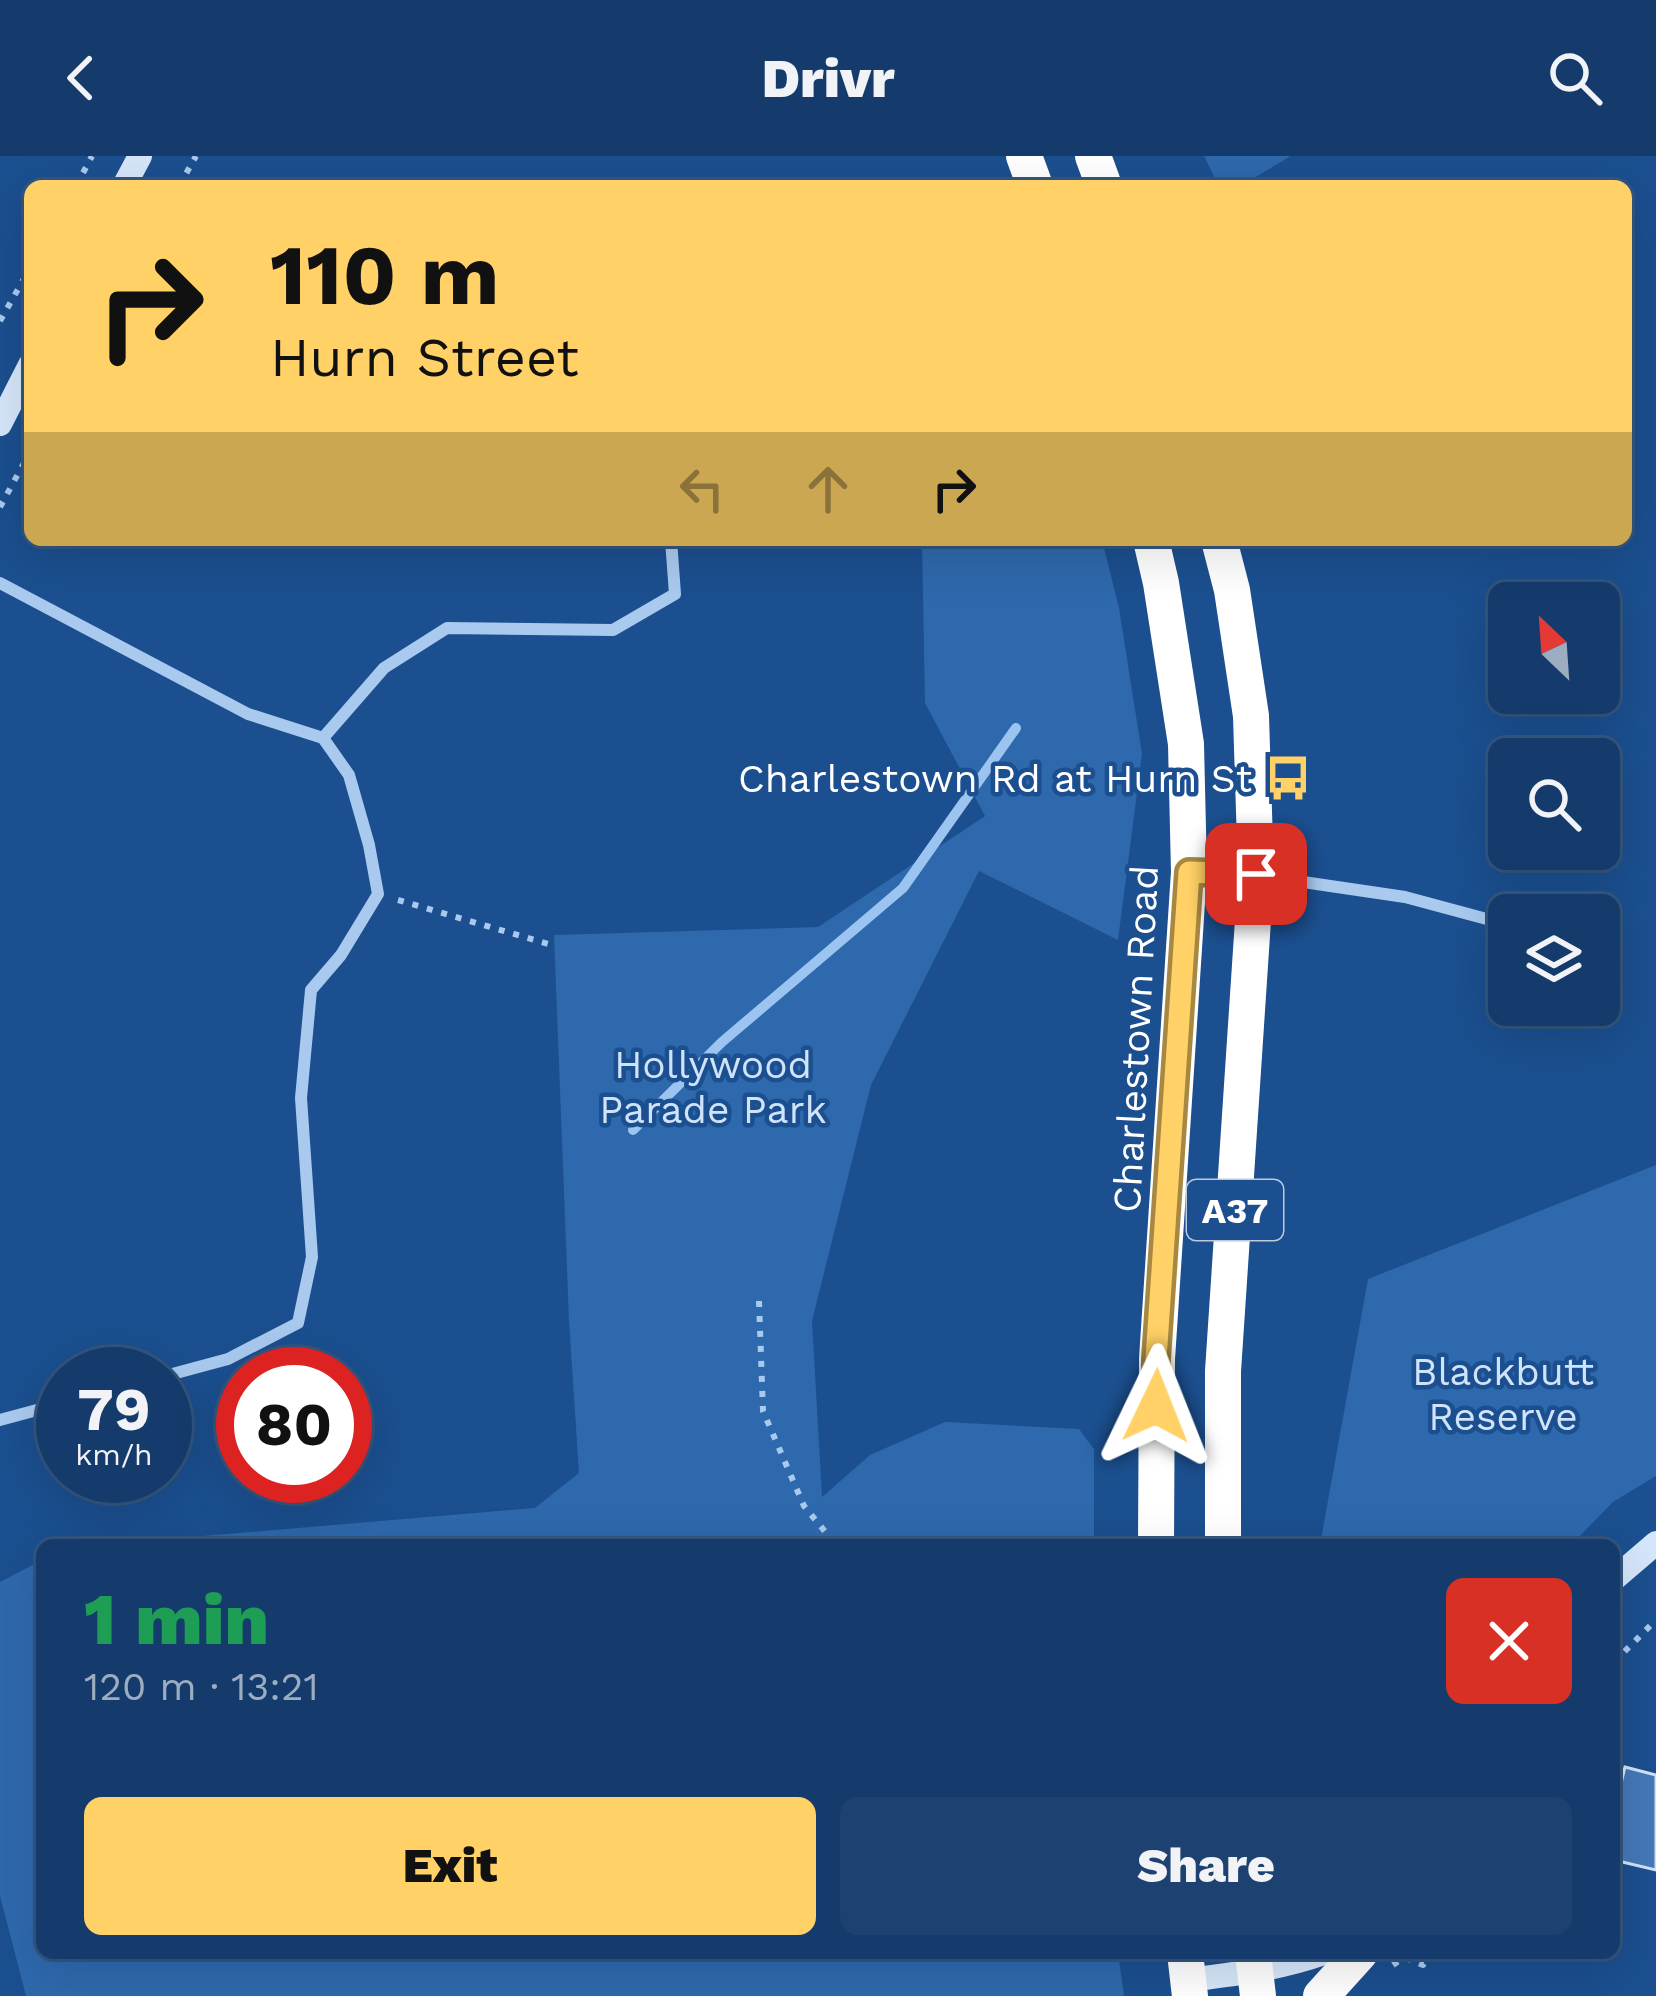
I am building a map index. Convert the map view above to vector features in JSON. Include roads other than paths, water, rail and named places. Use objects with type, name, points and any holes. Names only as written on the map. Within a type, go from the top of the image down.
[{"type":"highway","name":"Charlestown Road","points":[[1152,546],[1186,744],[1189,872],[1156,1359],[1156,1539]]},
{"type":"highway","name":"A37","points":[[1221,546],[1251,716],[1256,874],[1223,1371],[1223,1539]]},
{"type":"highway","points":[[1321,1996],[1355,1959]]},
{"type":"main road","points":[[0,424],[24,377]]},
{"type":"main road","points":[[1620,1575],[1656,1544]]},
{"type":"main road","points":[[1188,1976],[1255,1974],[1307,1959]]},
{"type":"street","points":[[323,738],[384,668],[447,628],[614,630],[675,595],[671,546]]},
{"type":"street","points":[[0,583],[248,714],[323,738],[349,775],[369,845],[377,893],[341,955],[310,990],[301,1097],[312,1258],[298,1323],[228,1359],[192,1369]]},
{"type":"street","points":[[1189,872],[1256,874],[1405,897],[1488,919]]},
{"type":"street","points":[[0,1420],[36,1410]]},
{"type":"waterway","points":[[633,1130],[722,1042],[903,888],[1016,728]]},
{"type":"place","name":"Charlestown Rd at Hurn St","points":[[1288,778]]},
{"type":"park label","name":"Hollywood Parade Park","points":[[713,1086]]},
{"type":"park label","name":"Blackbutt Reserve","points":[[1503,1394]]}]
